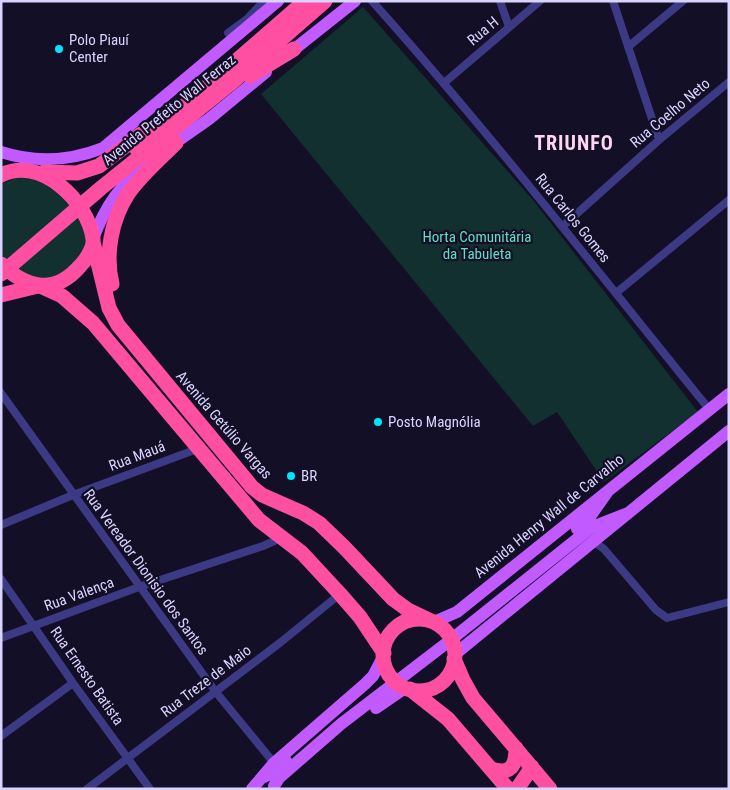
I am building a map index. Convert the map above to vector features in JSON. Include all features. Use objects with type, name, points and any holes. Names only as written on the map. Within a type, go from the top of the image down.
[{"type":"highway","points":[[272,30],[288,1]]},
{"type":"highway","name":"Avenida Prefeito Wall Ferraz","points":[[31,242],[174,130],[206,95],[272,30],[305,1]]},
{"type":"highway","name":"Avenida Prefeito Wall Ferraz","points":[[206,95],[230,84],[325,1]]},
{"type":"highway","points":[[11,170],[72,174],[99,166],[172,107],[206,95],[294,49]]},
{"type":"highway","points":[[156,372],[123,313],[115,294],[111,280],[110,252],[115,223],[128,195],[174,130]]},
{"type":"highway","name":"Avenida Getúlio Vargas","points":[[11,170],[46,176],[68,192],[82,212],[93,240],[109,308],[126,337],[252,487],[319,523],[393,600],[442,628],[449,636],[453,645],[454,657],[463,680],[473,698],[550,789]]},
{"type":"highway","points":[[1,295],[39,286],[55,285],[73,274],[86,260],[93,240]]},
{"type":"highway","points":[[31,242],[1,263],[14,274],[62,296],[87,317],[254,514],[281,538],[302,553],[360,617],[384,651],[384,664],[390,676],[399,685],[413,689],[435,687],[451,671],[454,657]]},
{"type":"highway","points":[[1,274],[31,242]]},
{"type":"highway","name":"Avenida Henry Wall de Carvalho","points":[[384,651],[392,631],[402,623],[421,619],[432,622]]},
{"type":"highway","points":[[413,689],[448,719],[508,789]]},
{"type":"highway","points":[[491,769],[502,772],[510,768],[516,760],[516,748]]},
{"type":"highway","points":[[517,789],[532,767]]},
{"type":"main road","name":"Avenida Prefeito Wall Ferraz","points":[[1,152],[29,158],[54,160],[74,157],[103,148],[278,1]]},
{"type":"main road","name":"Avenida Prefeito Wall Ferraz","points":[[93,240],[107,207],[128,179],[152,158],[174,130],[209,119],[355,1]]},
{"type":"main road","name":"Avenida Henry Wall de Carvalho","points":[[432,622],[457,612],[729,394]]},
{"type":"main road","points":[[454,657],[729,430]]},
{"type":"main road","points":[[273,787],[279,778],[341,724],[448,642],[590,524],[608,491]]},
{"type":"main road","points":[[264,776],[276,770],[340,716],[590,524],[628,513]]},
{"type":"main road","points":[[252,789],[274,763],[373,676],[384,651]]},
{"type":"main road","points":[[273,787],[314,759],[386,700],[413,689]]},
{"type":"street","points":[[228,33],[247,20],[264,1]]},
{"type":"street","name":"Rua Carlos Gomes","points":[[372,1],[444,83],[563,226],[709,410]]},
{"type":"street","points":[[500,1],[509,27]]},
{"type":"street","name":"Rua H","points":[[444,83],[540,1]]},
{"type":"street","points":[[613,1],[659,140]]},
{"type":"street","points":[[628,47],[683,1]]},
{"type":"street","name":"Rua Coelho Neto","points":[[563,226],[659,140],[729,82]]},
{"type":"street","points":[[616,293],[729,200]]},
{"type":"street","name":"Rua Vereador Dionisio dos Santos","points":[[1,393],[214,691],[274,763]]},
{"type":"street","name":"Rua Mauá","points":[[1,525],[73,495],[200,448]]},
{"type":"street","name":"Rua Valença","points":[[1,638],[139,587],[254,549],[281,538]]},
{"type":"street","points":[[593,541],[604,549],[656,610],[667,618],[729,602]]},
{"type":"street","name":"Rua Ernesto Batista","points":[[1,579],[150,789]]},
{"type":"street","name":"Rua Treze de Maio","points":[[87,789],[281,642],[340,594]]},
{"type":"street","points":[[1,736],[73,683]]},
{"type":"green space","name":"Horta Comunitária da Tabuleta","points":[[363,7],[533,200],[698,412],[604,482],[557,412],[533,426],[261,94]]},
{"type":"green space","points":[[26,177],[43,181],[64,197],[83,226],[86,239],[85,249],[64,275],[44,280],[32,277],[16,270],[1,254],[1,184],[15,178]]},
{"type":"place","name":"Polo Piauí Center","points":[[59,49]]},
{"type":"place","name":"Posto Magnólia","points":[[378,422]]},
{"type":"place","name":"BR","points":[[291,476]]},
{"type":"district","name":"TRIUNFO","points":[[574,143]]}]
